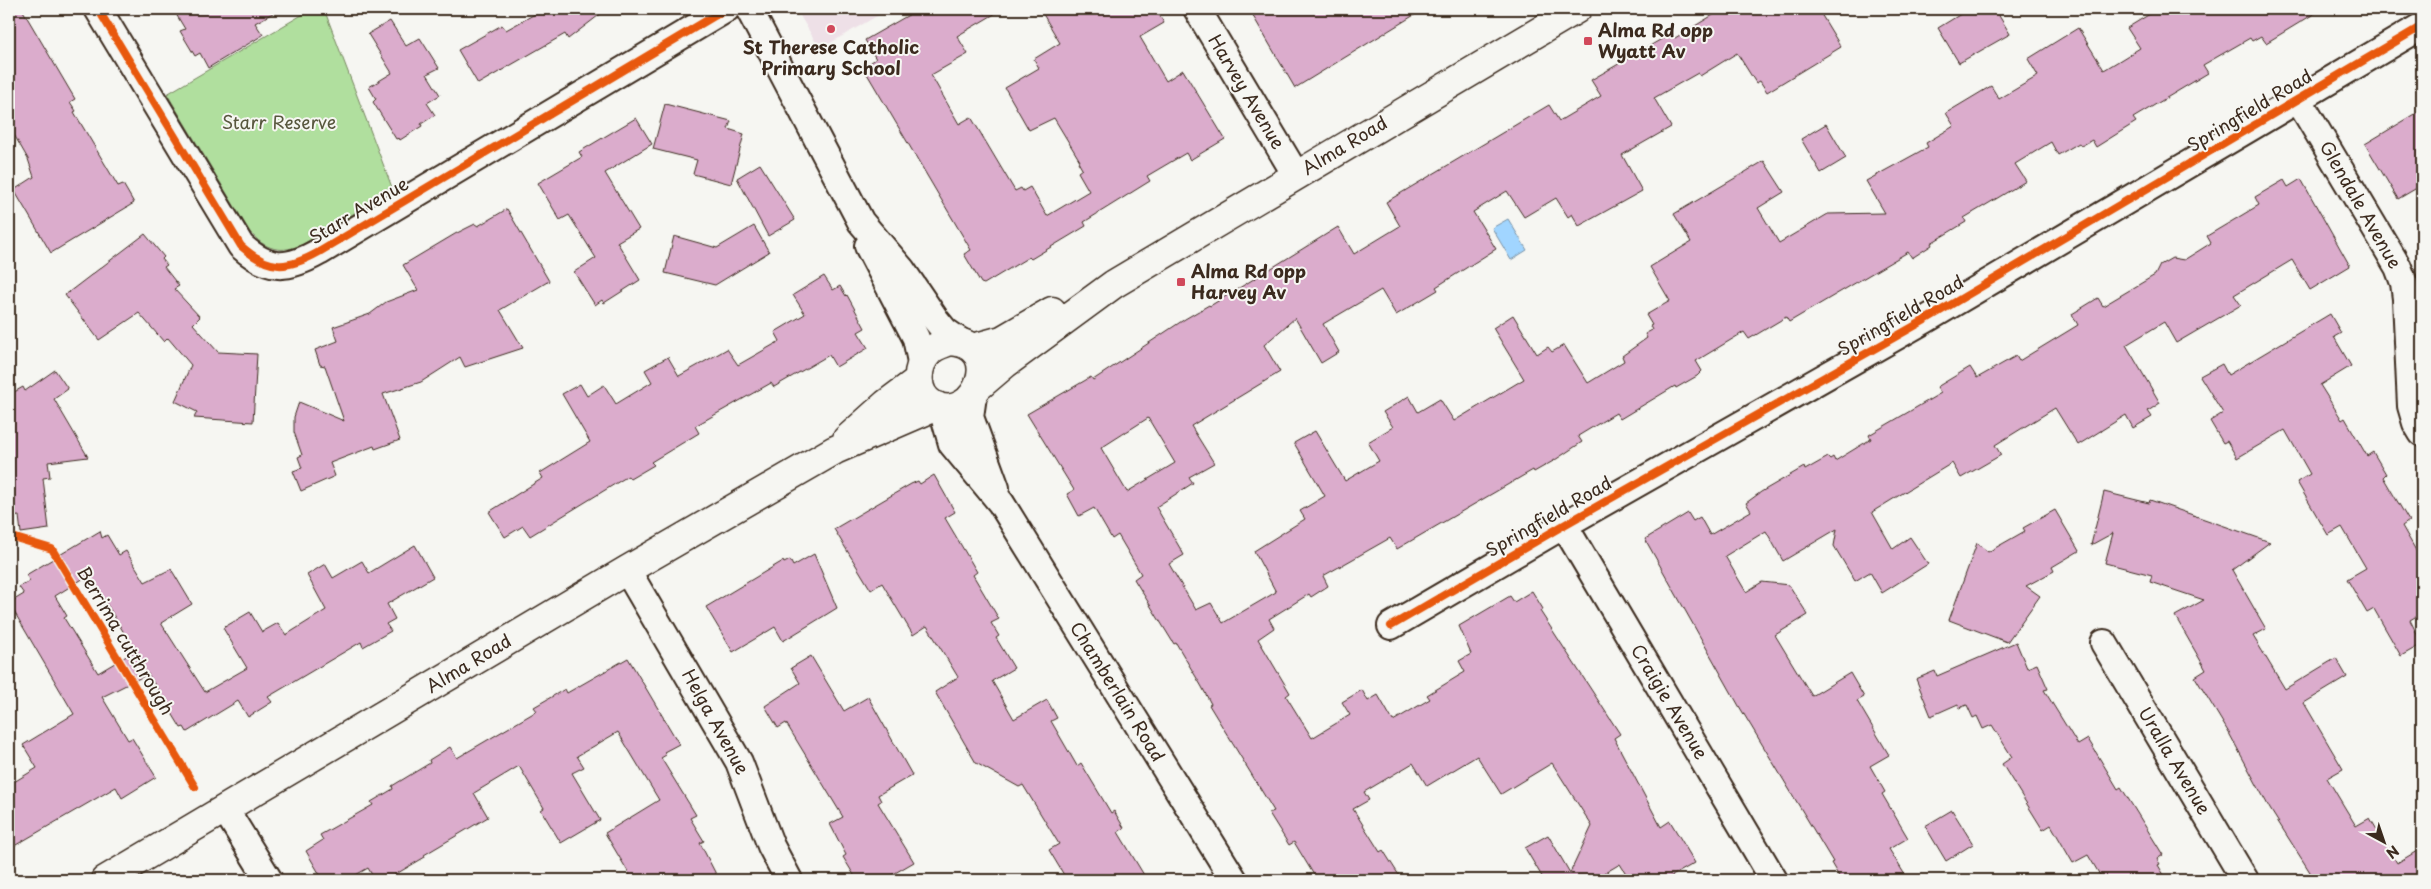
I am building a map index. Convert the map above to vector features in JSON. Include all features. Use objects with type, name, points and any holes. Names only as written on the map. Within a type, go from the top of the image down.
[{"type":"main road","name":"Alma Road","points":[[975,391],[1005,364],[1114,284],[1577,9]]},
{"type":"main road","name":"Alma Road","points":[[967,345],[1002,340],[1095,286],[1114,284]]},
{"type":"main road","points":[[950,341],[967,345],[981,364],[982,377],[975,391],[963,404],[951,409],[939,408],[930,403],[922,392],[919,371],[930,350],[950,341]]},
{"type":"main road","name":"Alma Road","points":[[835,450],[919,371]]},
{"type":"main road","name":"Alma Road","points":[[105,880],[627,570],[835,450],[939,408]]},
{"type":"street","name":"Starr Avenue","points":[[98,9],[242,246],[255,258],[269,265],[286,266],[303,262],[726,9]]},
{"type":"street","points":[[749,9],[861,222],[902,270],[936,320],[946,331],[967,345]]},
{"type":"street","name":"Harvey Avenue","points":[[1197,9],[1296,176]]},
{"type":"street","name":"Springfield Road","points":[[1391,626],[1564,525],[1925,320],[2422,26]]},
{"type":"street","name":"Glendale Avenue","points":[[2298,99],[2387,247],[2401,275],[2406,299],[2411,406],[2422,433]]},
{"type":"street","points":[[861,222],[866,243],[916,338],[919,371]]},
{"type":"street","name":"Chamberlain Road","points":[[975,391],[970,417],[1001,503]]},
{"type":"street","name":"Chamberlain Road","points":[[939,408],[952,444],[1001,503],[1234,880]]},
{"type":"street","name":"Craigie Avenue","points":[[1564,525],[1774,880]]},
{"type":"street","name":"Helga Avenue","points":[[627,570],[739,762],[770,846],[789,880]]},
{"type":"street","name":"Uralla Avenue","points":[[2104,642],[2245,880]]},
{"type":"street","points":[[226,809],[268,880]]},
{"type":"shaded area","name":"St Therese Catholic Primary School","points":[[796,9],[889,9],[820,49]]},
{"type":"green space","name":"Starr Reserve","points":[[312,9],[324,9],[393,190],[303,244],[288,249],[274,248],[262,243],[250,232],[167,94]]},
{"type":"water","points":[[1508,219],[1527,250],[1511,260],[1492,228]]},
{"type":"building","points":[[9,9],[22,9],[75,99],[70,102],[76,111],[74,112],[118,186],[123,184],[134,203],[51,253],[14,190],[34,177],[28,159],[9,126]]},
{"type":"building","points":[[173,9],[280,9],[255,23],[263,35],[208,68],[200,53],[195,56],[180,31],[185,29]]},
{"type":"building","points":[[544,9],[607,9],[568,39],[565,34],[478,84],[458,50],[502,25],[506,30]]},
{"type":"building","points":[[919,9],[1003,9],[957,36],[968,54],[931,75],[959,124],[971,117],[1015,191],[1021,188],[1023,191],[1030,187],[1047,216],[1089,191],[1078,172],[1082,169],[1078,162],[1080,161],[1054,118],[1029,130],[1005,88],[1039,68],[1034,59],[1060,43],[1040,9],[1156,9],[1164,23],[1140,37],[1166,81],[1183,70],[1225,139],[1190,160],[1186,153],[1147,176],[1150,181],[1084,222],[1086,226],[1031,259],[1029,257],[984,284],[981,283],[964,254],[971,250],[863,67],[876,59],[865,40]]},
{"type":"building","points":[[1265,9],[1424,9],[1295,88],[1253,16]]},
{"type":"building","points":[[1723,9],[1818,9],[1841,47],[1767,92],[1760,81],[1756,83],[1737,53],[1700,76],[1698,73],[1654,98],[1671,127],[1622,155],[1642,191],[1579,226],[1572,214],[1568,217],[1556,198],[1524,217],[1507,191],[1473,212],[1496,249],[1436,287],[1438,290],[1396,315],[1381,290],[1323,324],[1339,352],[1321,363],[1295,318],[1264,345],[1280,372],[1191,426],[1214,463],[1189,477],[1193,483],[1156,507],[1184,555],[1169,564],[1196,610],[1211,603],[1223,623],[1276,592],[1254,551],[1305,519],[1300,511],[1325,496],[1294,443],[1315,431],[1345,481],[1379,461],[1368,442],[1393,427],[1383,412],[1409,396],[1418,412],[1440,399],[1454,421],[1524,379],[1493,328],[1513,315],[1537,354],[1548,347],[1552,352],[1564,345],[1588,383],[1624,361],[1622,356],[1647,338],[1645,334],[1652,330],[1650,326],[1652,325],[1646,315],[1670,301],[1650,267],[1691,242],[1674,214],[1764,161],[1784,192],[1758,208],[1779,243],[1828,214],[1885,213],[1866,181],[1928,147],[1926,143],[1954,126],[1946,113],[1991,86],[1999,99],[2038,76],[2028,59],[2078,28],[2104,70],[2140,48],[2127,28],[2158,9],[2322,9],[2266,43],[2261,36],[2252,41],[2250,38],[2203,65],[2208,73],[2133,118],[2136,122],[2096,147],[2092,140],[2081,146],[2079,143],[2058,155],[2051,142],[2015,164],[2026,181],[1964,218],[1966,222],[1931,243],[1932,245],[1912,258],[1908,252],[1789,322],[1786,317],[1749,339],[1744,332],[1696,361],[1702,371],[1697,376],[1676,388],[1675,386],[1620,419],[1616,413],[1578,436],[1582,442],[1555,460],[1534,472],[1533,470],[1397,549],[1390,538],[1323,576],[1328,586],[1311,597],[1309,594],[1269,619],[1274,628],[1258,639],[1290,693],[1286,696],[1312,738],[1350,715],[1342,702],[1362,690],[1368,701],[1378,695],[1393,721],[1430,699],[1427,695],[1465,672],[1459,661],[1471,654],[1459,626],[1510,596],[1514,602],[1532,591],[1543,609],[1540,611],[1620,734],[1614,738],[1661,827],[1670,821],[1695,863],[1665,880],[1630,880],[1620,864],[1593,880],[1544,880],[1525,848],[1548,835],[1570,873],[1592,826],[1552,763],[1501,794],[1477,756],[1427,786],[1413,763],[1364,792],[1369,800],[1353,809],[1380,852],[1383,850],[1402,880],[1317,880],[1294,842],[1289,845],[1269,813],[1274,811],[1209,705],[1211,704],[1202,687],[1176,643],[1174,644],[1134,579],[1141,574],[1118,535],[1112,539],[1094,508],[1079,516],[1067,494],[1074,490],[1027,414],[1091,377],[1093,380],[1185,319],[1210,306],[1338,227],[1354,254],[1400,226],[1386,202],[1549,105],[1559,121],[1601,96],[1591,80],[1672,33],[1675,38]],"holes":[[[1148,418],[1175,463],[1127,492],[1101,448]]]},
{"type":"building","points":[[1969,9],[1995,9],[2010,34],[1959,63],[1938,28]]},
{"type":"building","points":[[390,21],[406,46],[420,38],[439,68],[427,74],[440,95],[427,103],[435,115],[400,140],[399,138],[396,139],[373,102],[376,99],[369,87],[392,73],[368,34]]},
{"type":"building","points":[[665,104],[731,121],[728,129],[744,134],[731,184],[693,174],[697,160],[653,149]]},
{"type":"building","points":[[2422,110],[2422,185],[2398,199],[2365,144]]},
{"type":"building","points":[[636,118],[652,144],[605,173],[639,229],[617,242],[640,280],[604,303],[602,300],[595,305],[574,272],[596,258],[569,215],[560,220],[538,183],[582,157],[579,152]]},
{"type":"building","points":[[1826,124],[1846,158],[1821,173],[1801,139]]},
{"type":"building","points":[[760,164],[795,220],[768,236],[737,178]]},
{"type":"building","points":[[2301,179],[2350,266],[2310,290],[2292,260],[2234,295],[2241,305],[2176,343],[2164,322],[2126,345],[2160,403],[2148,411],[2152,417],[2133,428],[2126,415],[2078,445],[2055,408],[1995,445],[2001,455],[1961,478],[1952,463],[1872,512],[1893,549],[1910,537],[1928,564],[1882,593],[1870,572],[1855,581],[1834,546],[1837,529],[1783,561],[1766,531],[1725,556],[1746,592],[1762,582],[1789,585],[1808,615],[1775,635],[1812,696],[1850,673],[1864,697],[1857,701],[1889,755],[1870,766],[1885,792],[1882,794],[1908,838],[1889,849],[1905,875],[1892,880],[1841,880],[1831,863],[1833,862],[1739,706],[1645,539],[1688,513],[1693,521],[1700,517],[1710,535],[1751,511],[1746,503],[1761,492],[1804,467],[1805,470],[1828,457],[1830,459],[1833,457],[1835,461],[1871,439],[1869,435],[1941,393],[1937,387],[1970,367],[1977,378],[2016,356],[2019,361],[2078,325],[2072,314],[2098,298],[2103,306],[2155,275],[2160,265],[2172,258],[2184,260],[2211,243],[2207,236],[2259,205],[2255,197],[2284,180],[2288,187]]},
{"type":"building","points":[[507,209],[549,281],[500,310],[523,348],[465,367],[460,357],[421,382],[383,394],[400,440],[375,449],[374,446],[330,463],[335,476],[301,491],[293,471],[302,468],[298,457],[302,455],[294,432],[294,417],[299,402],[344,421],[325,366],[320,365],[315,350],[338,341],[333,327],[370,314],[386,302],[418,290],[403,265],[455,234],[475,224],[478,226]]},
{"type":"building","points":[[754,226],[769,252],[715,285],[665,273],[674,236],[717,248]]},
{"type":"building","points":[[145,234],[164,257],[162,259],[167,265],[164,267],[179,286],[174,289],[200,317],[193,324],[218,352],[257,354],[253,422],[194,418],[197,412],[175,401],[191,365],[168,338],[164,342],[139,313],[99,340],[65,295]]},
{"type":"building","points":[[824,276],[833,290],[840,286],[847,295],[865,328],[858,332],[868,348],[836,367],[829,355],[774,387],[771,383],[695,426],[699,433],[651,462],[654,465],[630,479],[628,476],[530,536],[523,526],[505,537],[489,512],[543,478],[540,473],[590,442],[562,394],[580,384],[587,396],[604,385],[616,404],[652,382],[645,370],[668,357],[679,376],[727,349],[738,365],[780,341],[775,332],[805,314],[793,295]]},
{"type":"building","points":[[2330,314],[2341,333],[2334,337],[2351,366],[2320,385],[2342,420],[2345,418],[2367,456],[2373,452],[2386,474],[2383,477],[2409,521],[2402,526],[2422,561],[2422,613],[2410,620],[2422,644],[2401,656],[2374,609],[2367,613],[2347,579],[2366,568],[2342,527],[2328,535],[2297,482],[2310,474],[2285,430],[2237,458],[2227,441],[2223,443],[2210,421],[2223,413],[2200,376],[2222,364],[2228,375]]},
{"type":"building","points":[[55,370],[68,389],[54,399],[88,457],[48,462],[50,477],[43,478],[49,529],[21,533],[19,516],[12,517],[9,489],[9,395],[23,387],[25,391]]},
{"type":"building","points":[[934,475],[955,512],[945,518],[977,572],[973,575],[999,619],[991,623],[999,636],[996,638],[1014,668],[992,681],[1014,719],[1047,700],[1057,718],[1051,721],[1077,766],[1081,763],[1111,813],[1114,811],[1124,828],[1118,832],[1147,880],[1067,880],[1049,850],[1059,844],[1023,785],[1019,787],[976,763],[935,692],[958,677],[927,626],[913,635],[882,583],[871,590],[834,529],[911,484],[918,481],[920,484]]},
{"type":"building","points":[[2104,492],[2149,503],[2150,500],[2270,542],[2232,570],[2266,629],[2253,636],[2285,689],[2336,658],[2347,677],[2304,703],[2343,769],[2327,778],[2356,826],[2370,818],[2397,863],[2422,848],[2422,880],[2315,880],[2270,809],[2229,733],[2195,677],[2206,670],[2175,616],[2204,600],[2150,582],[2152,575],[2105,563],[2113,533],[2091,545]]},
{"type":"building","points":[[2055,510],[2079,551],[2052,567],[2054,571],[2026,586],[2040,596],[2007,642],[1949,620],[1977,543],[1988,552],[2025,531],[2023,528]]},
{"type":"building","points":[[100,531],[102,538],[107,535],[119,555],[126,551],[145,582],[171,569],[192,604],[161,623],[205,692],[247,668],[223,628],[250,612],[262,632],[278,623],[286,635],[326,610],[307,575],[325,564],[333,578],[362,561],[369,573],[415,545],[433,577],[387,604],[395,619],[386,624],[391,631],[363,647],[361,642],[268,697],[272,702],[248,717],[238,701],[187,732],[184,727],[181,728],[148,674],[102,697],[128,740],[132,738],[156,777],[122,798],[116,787],[9,849],[9,785],[37,768],[23,745],[74,714],[9,603],[24,594],[19,587],[30,581],[26,575]],"holes":[[[89,575],[135,651],[98,673],[64,618],[67,616],[55,596]]]},
{"type":"building","points":[[814,554],[837,608],[783,641],[775,627],[733,652],[706,607],[783,561],[784,563],[790,560],[793,566]]},
{"type":"building","points":[[2016,642],[2027,668],[2037,664],[2048,689],[2044,690],[2078,745],[2088,739],[2118,789],[2121,787],[2163,855],[2157,859],[2160,864],[2158,865],[2167,880],[2103,880],[2088,855],[2073,863],[2051,825],[2043,830],[2002,764],[2012,757],[1992,725],[1983,729],[1977,716],[1973,718],[1967,705],[1959,708],[1958,704],[1931,716],[1916,679],[1935,671],[1937,676]]},
{"type":"building","points":[[811,656],[844,711],[868,697],[912,775],[878,795],[881,801],[878,803],[914,862],[883,880],[857,880],[843,857],[846,855],[830,824],[843,817],[786,723],[778,728],[765,706],[800,683],[791,668]]},
{"type":"building","points":[[628,658],[679,744],[664,752],[666,755],[661,758],[696,815],[690,818],[704,841],[700,843],[719,880],[633,880],[605,833],[659,800],[618,732],[577,756],[584,767],[572,773],[600,820],[561,843],[541,810],[544,808],[519,766],[474,793],[488,817],[386,880],[375,880],[368,868],[347,880],[323,880],[306,851],[323,840],[320,835],[373,805],[371,802],[393,789],[392,786],[430,763],[429,760],[450,747],[457,758],[537,711],[534,707],[565,689],[567,693]]},
{"type":"building","points":[[1952,810],[1973,844],[1946,861],[1925,826]]},
{"type":"cycle path","points":[[98,9],[241,246],[260,260],[278,265],[288,265],[319,252],[726,9]]},
{"type":"cycle path","points":[[1391,626],[1564,525],[1925,320],[2422,26]]},
{"type":"cycle path","name":"Berrima cutthrough","points":[[9,536],[52,549],[195,787]]},
{"type":"place","name":"St Therese Catholic Primary School","points":[[831,29]]},
{"type":"place","name":"Alma Rd opp Wyatt Av","points":[[1588,41]]},
{"type":"place","name":"Alma Rd opp Harvey Av","points":[[1181,282]]}]
